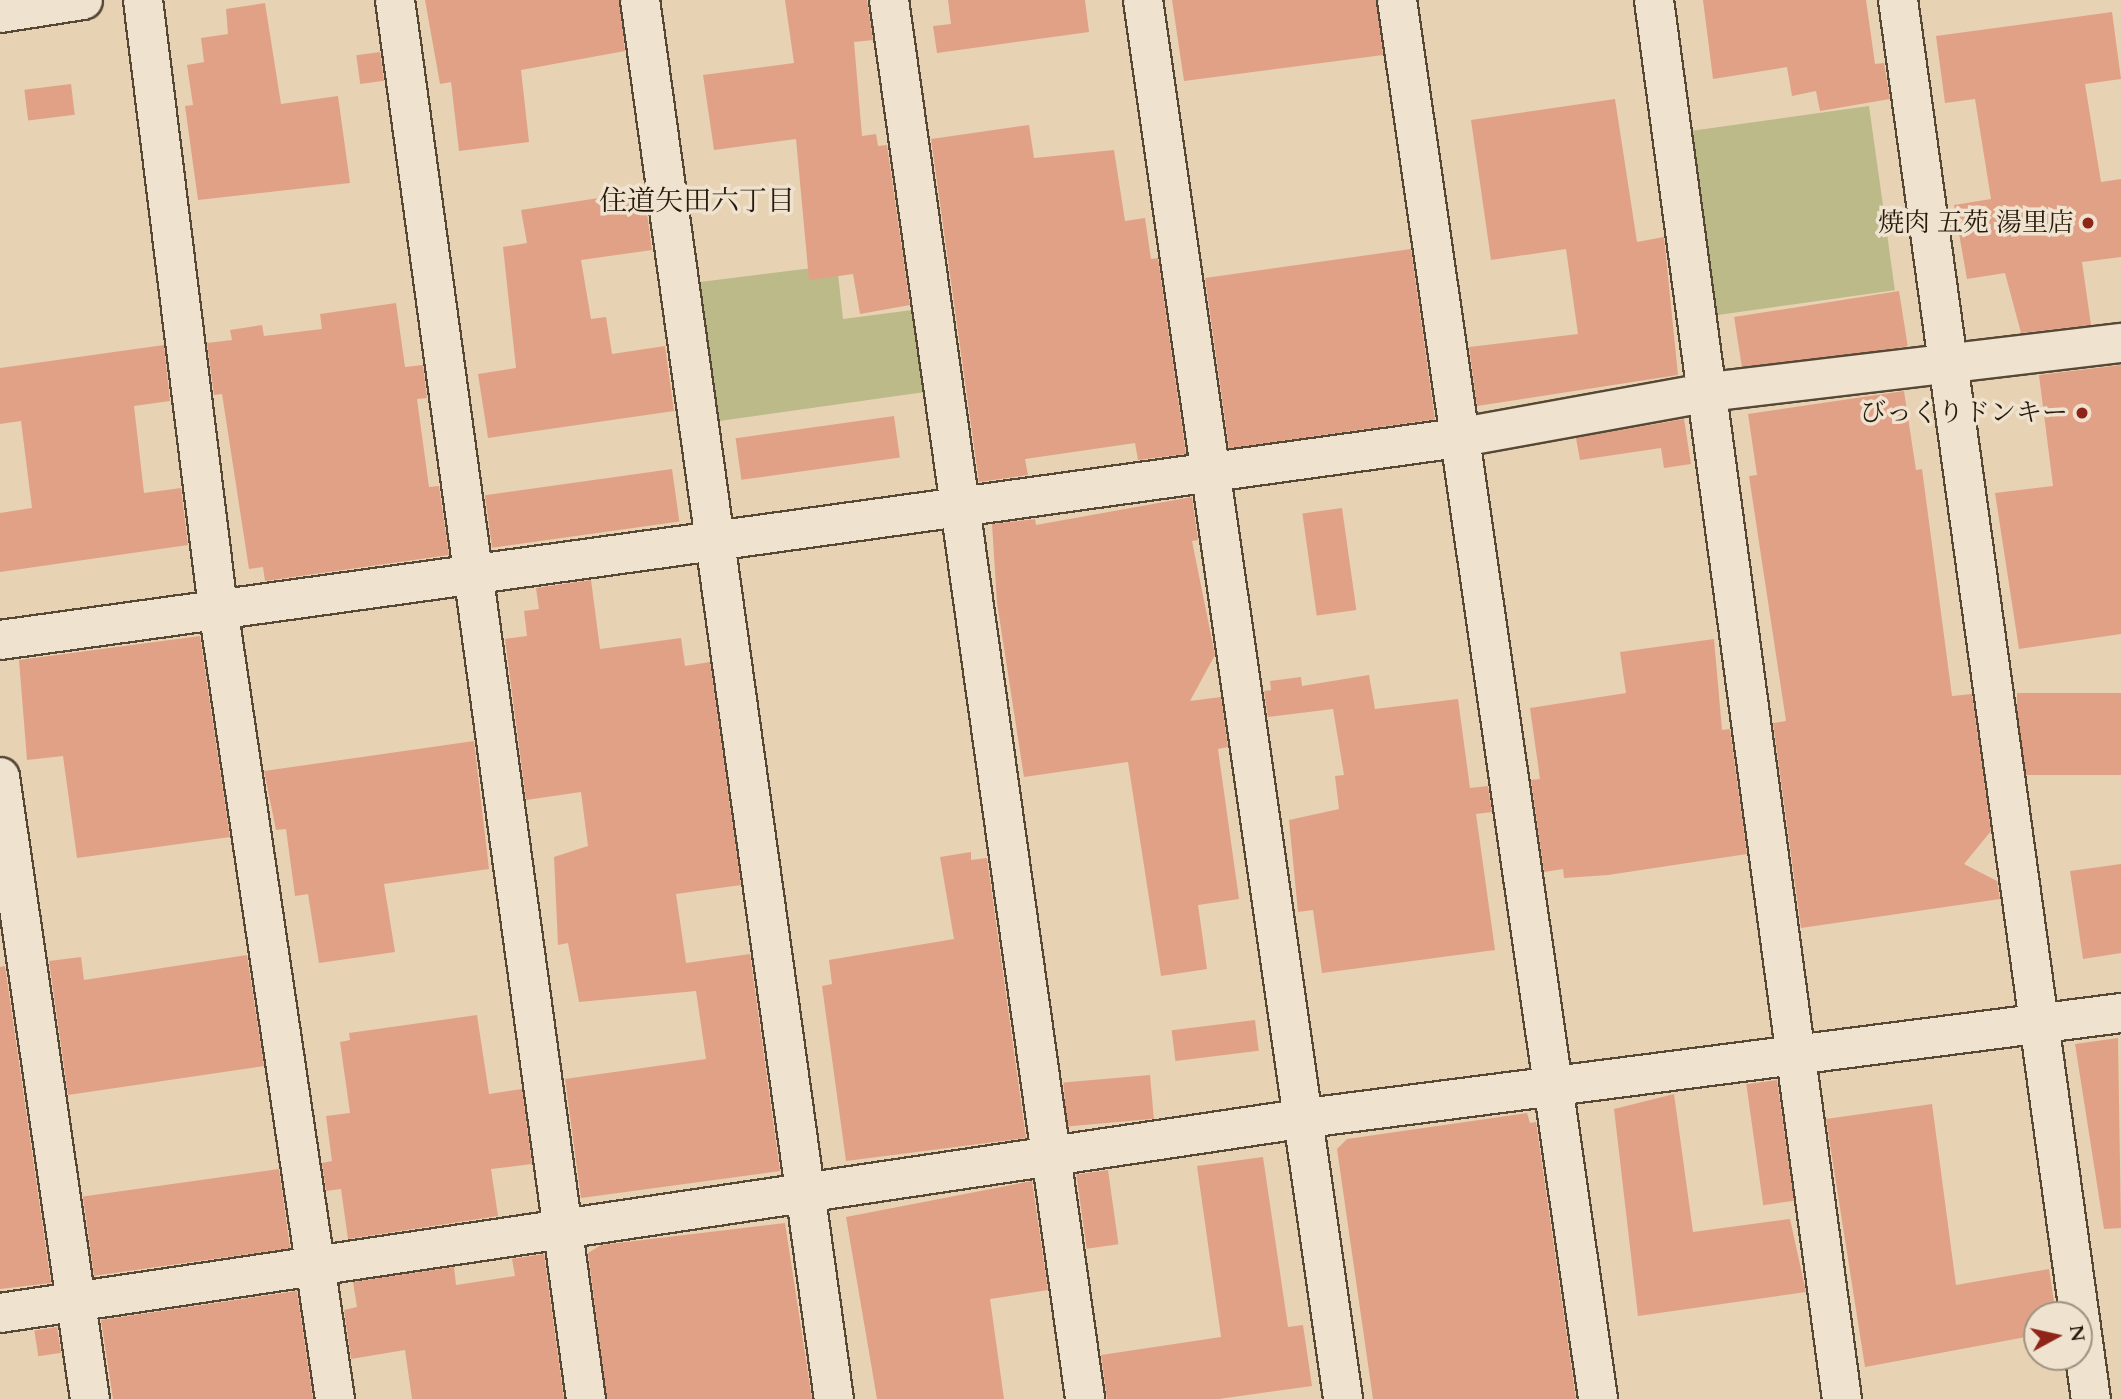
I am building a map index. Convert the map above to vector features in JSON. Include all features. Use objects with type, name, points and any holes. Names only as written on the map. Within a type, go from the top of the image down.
[{"type":"street","points":[[0,13],[83,0]]},
{"type":"street","points":[[143,0],[218,608],[335,1399]]},
{"type":"street","points":[[395,0],[471,576],[586,1399]]},
{"type":"street","points":[[640,0],[834,1399]]},
{"type":"street","points":[[889,0],[964,508],[1050,1160],[1085,1399]]},
{"type":"street","points":[[1143,0],[1343,1399]]},
{"type":"street","points":[[1397,0],[1457,438],[1598,1399]]},
{"type":"street","points":[[1654,0],[1710,392],[1793,1056],[1842,1399]]},
{"type":"street","points":[[1898,0],[1951,365],[2091,1399]]},
{"type":"street","points":[[0,640],[1457,438],[1710,392],[2121,343]]},
{"type":"street","points":[[0,777],[90,1399]]},
{"type":"street","points":[[0,1313],[1050,1160],[1302,1119],[2121,1013]]},
{"type":"shaded area","points":[[1869,106],[1895,290],[1713,316],[1687,132]]},
{"type":"shaded area","points":[[837,265],[843,319],[920,309],[932,391],[719,421],[700,282]]},
{"type":"building","points":[[425,0],[619,0],[625,51],[521,70],[529,142],[459,151],[451,82],[440,84]]},
{"type":"building","points":[[785,0],[867,0],[873,40],[854,42],[862,136],[876,134],[878,146],[887,145],[910,305],[860,314],[853,274],[809,280],[796,139],[714,150],[703,75],[794,63]]},
{"type":"building","points":[[948,0],[1085,0],[1089,32],[937,53],[933,26],[951,24]]},
{"type":"building","points":[[1172,0],[1376,0],[1383,55],[1184,81]]},
{"type":"building","points":[[1703,0],[1866,0],[1875,64],[1884,63],[1890,99],[1820,111],[1816,91],[1792,96],[1787,67],[1713,79]]},
{"type":"building","points":[[265,3],[281,104],[338,96],[350,183],[198,200],[185,106],[193,105],[187,65],[204,62],[201,38],[228,34],[226,9]]},
{"type":"building","points":[[2112,12],[2121,79],[2085,84],[2101,182],[2121,179],[2121,257],[2082,262],[2091,325],[2021,333],[2005,273],[1967,279],[1954,205],[1991,199],[1975,99],[1945,103],[1936,36]]},
{"type":"building","points":[[380,52],[384,81],[360,84],[356,55]]},
{"type":"building","points":[[71,84],[75,115],[28,120],[24,90]]},
{"type":"building","points":[[1615,99],[1637,242],[1664,237],[1678,375],[1477,406],[1469,347],[1578,334],[1566,249],[1491,260],[1471,120]]},
{"type":"building","points":[[1029,125],[1034,158],[1114,150],[1125,221],[1145,218],[1151,259],[1158,258],[1186,454],[1138,460],[1135,443],[1025,459],[1028,475],[979,482],[931,139]]},
{"type":"building","points":[[644,191],[652,250],[581,260],[591,319],[606,317],[612,354],[665,346],[674,411],[488,438],[478,374],[516,368],[503,247],[527,243],[521,210]]},
{"type":"building","points":[[1411,249],[1435,419],[1229,448],[1205,278]]},
{"type":"building","points":[[1899,291],[1908,346],[1743,372],[1734,317]]},
{"type":"building","points":[[396,303],[405,367],[423,365],[427,398],[417,399],[429,487],[439,486],[449,555],[265,581],[263,567],[249,569],[222,394],[214,395],[207,343],[232,340],[230,330],[262,325],[264,336],[322,329],[320,314]]},
{"type":"building","points":[[164,345],[170,401],[134,406],[144,493],[181,488],[188,545],[0,572],[0,513],[32,508],[21,421],[0,424],[0,368]]},
{"type":"building","points":[[2121,365],[2121,634],[2019,649],[1995,493],[2053,486],[2039,375]]},
{"type":"building","points":[[1904,391],[1916,470],[1922,469],[1952,696],[1972,694],[1991,831],[1964,864],[1997,881],[2000,899],[1801,928],[1773,723],[1786,721],[1749,476],[1757,475],[1748,414]]},
{"type":"building","points":[[894,416],[900,458],[741,480],[736,438]]},
{"type":"building","points":[[1684,419],[1691,464],[1664,468],[1661,448],[1580,460],[1576,438]]},
{"type":"building","points":[[672,469],[679,521],[492,548],[485,495]]},
{"type":"building","points":[[1192,497],[1198,540],[1192,541],[1215,655],[1190,701],[1221,697],[1228,747],[1218,749],[1239,899],[1198,905],[1207,969],[1161,976],[1128,762],[1024,777],[997,603],[992,524],[1035,519],[1036,525]]},
{"type":"building","points":[[1342,508],[1356,610],[1317,616],[1302,514]]},
{"type":"building","points":[[591,580],[600,649],[681,638],[685,666],[710,662],[741,885],[676,894],[686,963],[750,954],[780,1171],[581,1198],[565,1079],[706,1059],[696,991],[579,1002],[568,943],[558,945],[554,857],[588,846],[581,792],[526,800],[505,639],[527,636],[524,611],[539,609],[536,588]]},
{"type":"building","points":[[200,636],[230,837],[77,858],[63,756],[27,760],[19,660]]},
{"type":"building","points":[[1714,639],[1722,730],[1730,729],[1747,854],[1608,875],[1564,878],[1563,869],[1544,872],[1531,780],[1540,779],[1530,708],[1626,693],[1620,652]]},
{"type":"building","points":[[1369,675],[1375,709],[1458,699],[1470,788],[1488,786],[1492,812],[1476,814],[1495,950],[1322,973],[1313,910],[1298,912],[1289,820],[1339,809],[1335,776],[1344,775],[1333,709],[1268,717],[1264,691],[1271,690],[1270,681],[1301,677],[1302,686]]},
{"type":"building","points":[[2017,693],[2121,693],[2121,775],[2017,775]]},
{"type":"building","points":[[474,741],[489,869],[384,884],[395,952],[319,963],[308,894],[295,896],[286,829],[276,830],[264,771]]},
{"type":"building","points":[[971,852],[971,860],[987,858],[1026,1138],[846,1161],[822,986],[832,984],[829,960],[954,939],[940,857]]},
{"type":"building","points":[[2121,864],[2121,953],[2083,959],[2070,871]]},
{"type":"building","points":[[247,955],[264,1066],[68,1095],[49,961],[81,957],[84,980]]},
{"type":"building","points":[[5,966],[51,1283],[0,1289],[0,967]]},
{"type":"building","points":[[477,1015],[489,1094],[522,1089],[532,1164],[491,1169],[498,1216],[348,1239],[341,1189],[326,1191],[322,1163],[332,1161],[326,1116],[350,1113],[340,1042],[350,1040],[349,1033]]},
{"type":"building","points":[[1255,1020],[1259,1051],[1175,1061],[1172,1030]]},
{"type":"building","points":[[2118,1038],[2121,1228],[2104,1229],[2075,1044]]},
{"type":"building","points":[[1150,1075],[1154,1119],[1067,1126],[1063,1083]]},
{"type":"building","points":[[1777,1080],[1794,1201],[1763,1205],[1746,1084]]},
{"type":"building","points":[[1674,1094],[1693,1232],[1790,1219],[1806,1292],[1638,1316],[1614,1109]]},
{"type":"building","points":[[1932,1104],[1956,1285],[2049,1269],[2054,1301],[2023,1301],[2023,1338],[1865,1367],[1826,1119]]},
{"type":"building","points":[[1527,1113],[1530,1123],[1536,1122],[1576,1399],[1373,1399],[1337,1149],[1347,1139]]},
{"type":"building","points":[[1263,1157],[1288,1327],[1303,1325],[1312,1386],[1219,1399],[1107,1399],[1101,1355],[1221,1337],[1197,1166]]},
{"type":"building","points":[[279,1169],[290,1248],[94,1276],[83,1197]]},
{"type":"building","points":[[1108,1170],[1118,1244],[1087,1249],[1076,1174]]},
{"type":"building","points":[[1032,1181],[1048,1290],[990,1299],[1004,1399],[877,1399],[846,1217]]},
{"type":"building","points":[[785,1223],[812,1399],[607,1399],[588,1253],[601,1245]]},
{"type":"building","points":[[544,1254],[564,1399],[412,1399],[405,1350],[351,1359],[344,1310],[357,1307],[353,1282],[454,1267],[456,1285],[515,1276],[512,1259]]},
{"type":"building","points":[[297,1291],[313,1399],[113,1399],[101,1320]]},
{"type":"building","points":[[57,1327],[61,1353],[38,1356],[34,1331]]},
{"type":"place","name":"焼肉 五苑 湯里店","points":[[2088,223]]},
{"type":"place","name":"びっくりドンキー","points":[[2082,413]]},
{"type":"district","name":"住道矢田六丁目","points":[[697,201]]}]
